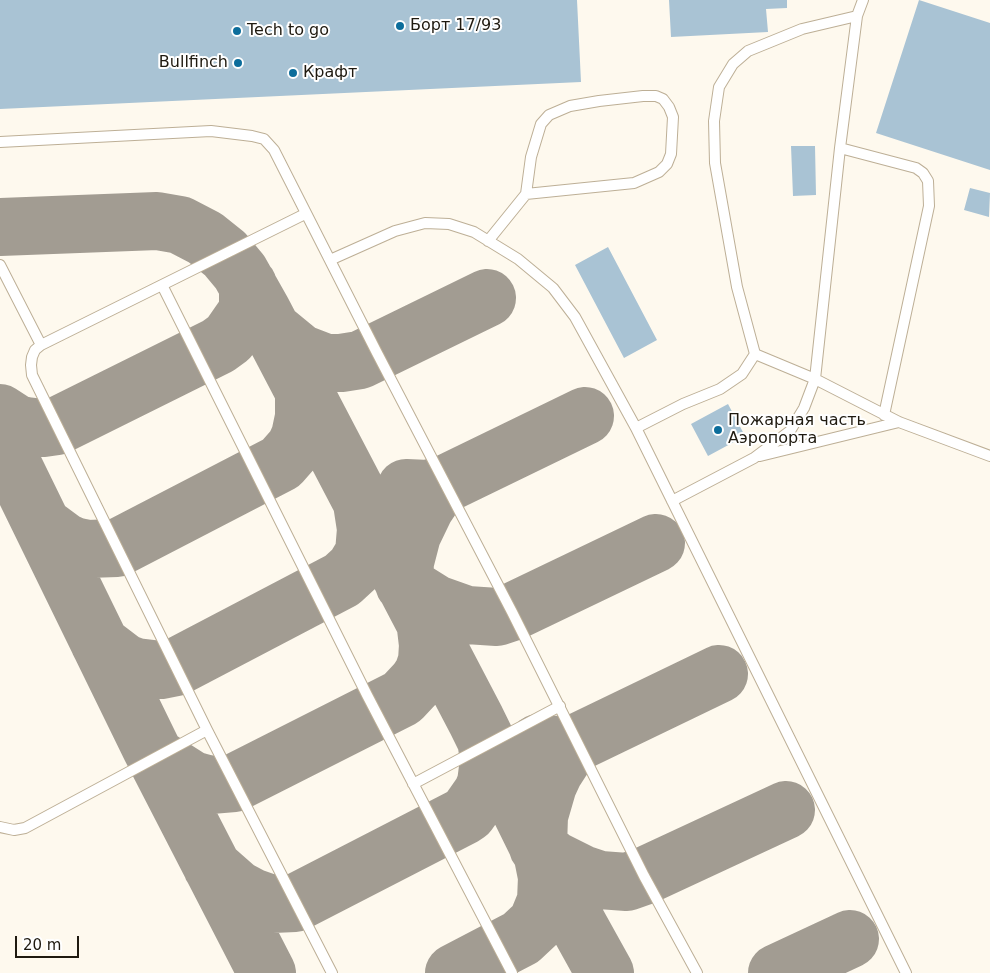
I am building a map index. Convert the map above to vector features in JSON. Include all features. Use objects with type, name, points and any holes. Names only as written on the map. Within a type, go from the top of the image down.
[{"type":"lane","points":[[672,501],[754,458],[790,431],[804,408],[815,379],[840,148],[857,16],[863,0]]},
{"type":"lane","points":[[636,428],[683,404],[720,389],[742,374],[755,354],[737,287],[715,163],[714,121],[719,87],[733,64],[748,51],[802,29],[857,16]]},
{"type":"lane","points":[[488,241],[526,194],[530,157],[541,124],[549,115],[570,106],[598,100],[643,96],[656,96],[663,99],[669,107],[672,117],[671,154],[667,164],[659,172],[634,183],[526,194]]},
{"type":"lane","points":[[0,142],[211,131],[264,139],[274,150],[305,214],[560,706],[644,876],[697,973]]},
{"type":"lane","points":[[840,148],[916,168],[923,172],[928,181],[929,206],[884,415]]},
{"type":"lane","points":[[305,214],[41,345],[35,350],[32,357],[32,375],[207,730],[332,973]]},
{"type":"lane","points":[[330,260],[394,231],[425,223],[449,224],[474,232],[518,259],[553,288],[575,317],[636,428],[906,973]]},
{"type":"lane","points":[[0,265],[41,345]]},
{"type":"lane","points":[[162,285],[358,678],[512,973]]},
{"type":"lane","points":[[755,354],[815,379],[899,422],[990,456]]},
{"type":"lane","points":[[754,458],[899,422]]},
{"type":"lane","points":[[413,784],[560,706]]},
{"type":"lane","points":[[0,828],[14,830],[25,828],[207,730]]},
{"type":"building","points":[[0,0],[577,0],[581,82],[0,109]]},
{"type":"building","points":[[669,0],[787,0],[787,8],[766,9],[768,32],[671,37]]},
{"type":"building","points":[[919,0],[990,23],[990,170],[876,133]]},
{"type":"building","points":[[791,146],[815,146],[816,195],[793,196]]},
{"type":"building","points":[[970,188],[990,193],[989,217],[964,210]]},
{"type":"building","points":[[608,247],[657,340],[624,358],[575,265]]},
{"type":"building","name":"Пожарная часть Аэропорта","points":[[728,404],[745,436],[708,456],[691,424]]},
{"type":"taxiway","points":[[0,227],[157,221],[180,225],[205,238],[225,254],[240,272],[476,720],[565,901],[605,973]]},
{"type":"taxiway","points":[[0,413],[17,424],[43,428],[57,426],[218,346],[229,338],[245,315],[248,307],[248,285]]},
{"type":"taxiway","points":[[272,330],[300,353],[326,363],[341,363],[360,360],[487,298]]},
{"type":"taxiway","points":[[42,525],[65,542],[74,546],[87,549],[117,548],[281,463],[295,447],[300,436],[304,417],[304,390]]},
{"type":"taxiway","points":[[406,488],[428,489],[445,484],[585,416]]},
{"type":"taxiway","points":[[0,439],[151,748],[267,973]]},
{"type":"taxiway","points":[[445,484],[433,496],[425,508],[412,535],[405,562],[404,584],[436,604],[467,615],[497,617],[512,612],[656,543]]},
{"type":"taxiway","points":[[100,644],[125,663],[136,667],[161,670],[176,667],[342,580],[355,568],[364,553],[366,529],[362,503]]},
{"type":"taxiway","points":[[156,757],[192,780],[210,785],[234,783],[402,698],[423,673],[427,661],[426,628]]},
{"type":"taxiway","points":[[538,743],[569,746],[719,674]]},
{"type":"taxiway","points":[[578,742],[563,758],[548,785],[539,816],[538,847],[554,860],[582,874],[600,880],[627,882],[644,876],[786,810]]},
{"type":"taxiway","points":[[212,867],[237,889],[252,897],[272,904],[295,903],[468,813],[482,793],[486,783],[489,760],[487,746]]},
{"type":"taxiway","points":[[454,973],[521,938],[537,923],[546,901],[547,877],[543,857]]},
{"type":"taxiway","points":[[777,973],[850,939]]},
{"type":"place","name":"Борт 17/93","points":[[400,26]]},
{"type":"place","name":"Tech to go","points":[[237,31]]},
{"type":"place","name":"Bullfinch","points":[[238,63]]},
{"type":"place","name":"Крафт","points":[[293,73]]},
{"type":"place","name":"Пожарная часть Аэропорта","points":[[718,430]]}]
